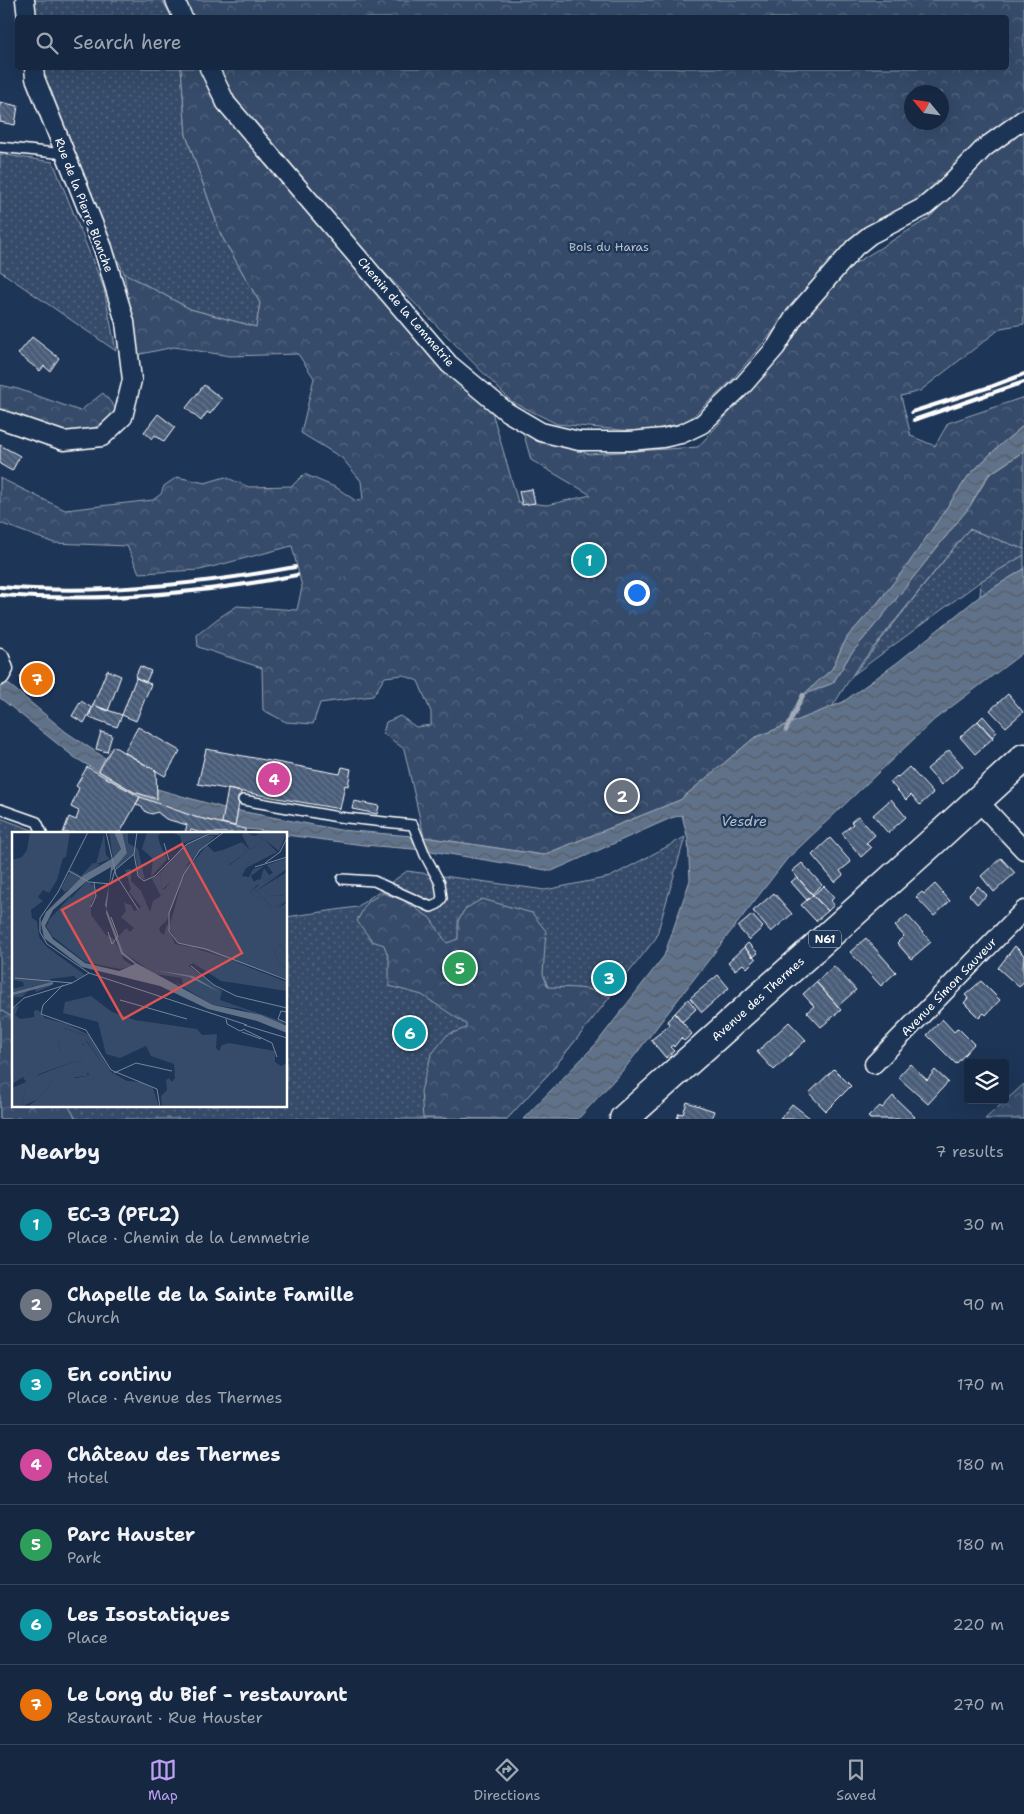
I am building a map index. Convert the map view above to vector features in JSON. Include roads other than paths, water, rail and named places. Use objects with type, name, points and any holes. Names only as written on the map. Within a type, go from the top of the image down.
[{"type":"main road","name":"Avenue des Thermes","points":[[624,1119],[1024,758]]},
{"type":"street","points":[[24,0],[26,15]]},
{"type":"street","points":[[175,0],[182,15]]},
{"type":"street","name":"Rue de la Pierre Blanche","points":[[0,419],[64,441],[102,437],[123,417],[132,380],[125,322],[103,248],[35,78],[34,70]]},
{"type":"street","name":"Chemin de la Lemmetrie","points":[[210,70],[226,103],[449,364],[507,412],[540,432],[579,441],[630,441],[663,438],[681,434],[702,424],[744,384],[776,347],[795,316],[856,247],[870,235],[924,207],[943,191],[984,148],[1024,119]]},
{"type":"street","points":[[0,658],[4,668],[0,676]]},
{"type":"street","points":[[978,801],[1024,850]]},
{"type":"street","name":"Avenue Simon Sauveur","points":[[874,1064],[1024,910]]},
{"type":"lane","points":[[0,146],[66,154]]},
{"type":"lane","points":[[244,800],[338,817],[413,825],[425,855],[440,882],[442,898],[438,904],[431,907],[374,881],[342,879]]},
{"type":"lane","points":[[0,809],[37,822],[42,832]]},
{"type":"water","points":[[1024,425],[1024,451],[988,475],[970,506],[850,655],[833,683],[803,695],[832,669],[848,636],[876,605],[909,563],[969,475]]},
{"type":"water","name":"Vesdre","points":[[1024,569],[1024,652],[934,720],[787,859],[625,1068],[578,1119],[523,1119],[596,1044],[664,956],[690,880],[688,840],[682,815],[671,818],[552,871],[425,850],[364,845],[288,835],[288,832],[245,829],[195,817],[140,797],[74,757],[0,698],[0,677],[66,732],[105,758],[98,771],[126,788],[149,798],[157,800],[157,789],[224,808],[340,830],[424,837],[543,855],[680,800],[754,738],[843,702],[898,662],[980,596]]},
{"type":"waterway","points":[[786,730],[803,695]]},
{"type":"railway","points":[[912,412],[1024,374]]},
{"type":"railway","points":[[914,420],[1024,382]]},
{"type":"railway","points":[[0,587],[74,590],[148,587],[222,579],[295,567]]},
{"type":"railway","points":[[0,595],[75,598],[149,595],[187,592],[297,575]]},
{"type":"place","name":"EC-3 (PFL2)","points":[[589,560]]},
{"type":"place","name":"Le Long du Bief - restaurant","points":[[37,679]]},
{"type":"place","name":"Château des Thermes","points":[[274,779]]},
{"type":"place","name":"Chapelle de la Sainte Famille","points":[[622,796]]},
{"type":"place","name":"Parc Hauster","points":[[460,968]]},
{"type":"place","name":"En continu","points":[[609,978]]},
{"type":"place","name":"Les Isostatiques","points":[[410,1033]]},
{"type":"park label","name":"Bois du Haras","points":[[609,247]]}]
